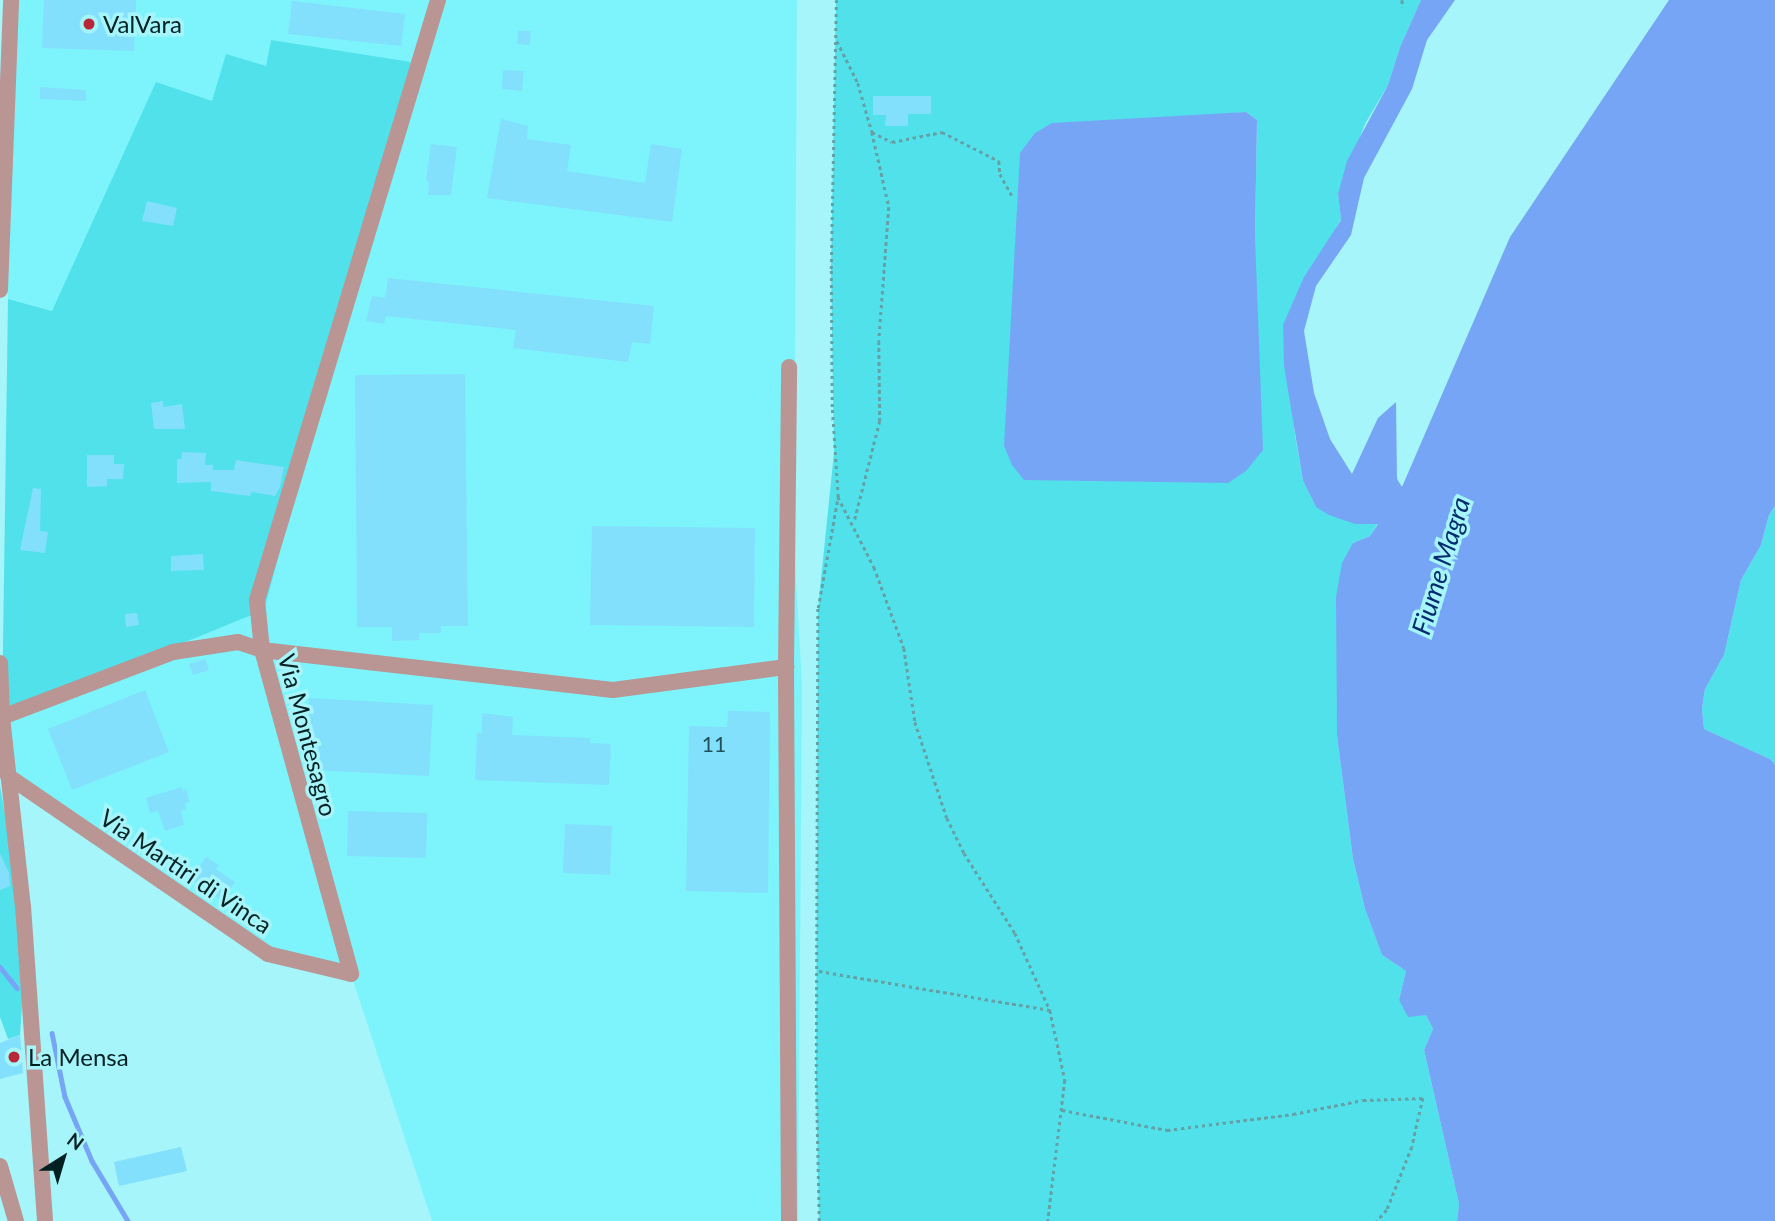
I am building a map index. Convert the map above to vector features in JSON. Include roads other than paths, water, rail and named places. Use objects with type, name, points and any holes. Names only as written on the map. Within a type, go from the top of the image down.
[{"type":"street","points":[[0,290],[11,0]]},
{"type":"street","points":[[438,0],[257,600],[261,650],[613,690],[786,667]]},
{"type":"street","points":[[789,366],[786,667],[789,1221]]},
{"type":"street","name":"Via Montesagro","points":[[2,716],[173,652],[237,642],[261,650],[351,974]]},
{"type":"street","points":[[0,663],[2,740],[23,906],[45,1221]]},
{"type":"street","name":"Via Martiri di Vinca","points":[[8,776],[268,954],[312,962],[351,974]]},
{"type":"street","points":[[0,1167],[16,1221]]},
{"type":"water","name":"Fiume Magra","points":[[1421,0],[1455,0],[1427,40],[1412,89],[1364,178],[1351,235],[1316,286],[1304,331],[1314,393],[1330,439],[1352,474],[1378,418],[1396,402],[1397,479],[1402,487],[1510,237],[1669,0],[1775,0],[1775,506],[1769,515],[1761,545],[1741,580],[1724,655],[1705,689],[1702,709],[1704,729],[1770,759],[1775,765],[1775,1221],[1457,1221],[1459,1204],[1424,1050],[1433,1029],[1426,1015],[1408,1017],[1399,1000],[1406,971],[1382,955],[1365,909],[1353,859],[1337,736],[1336,597],[1342,563],[1353,543],[1370,536],[1378,524],[1355,524],[1329,515],[1316,507],[1303,481],[1284,366],[1283,325],[1304,277],[1341,220],[1338,194],[1347,161],[1388,85],[1400,47]]},
{"type":"water","points":[[1246,112],[1257,120],[1255,237],[1263,450],[1246,471],[1228,483],[1024,480],[1012,465],[1004,446],[1020,153],[1035,133],[1052,123]]},
{"type":"waterway","points":[[0,967],[17,988]]},
{"type":"waterway","points":[[52,1033],[65,1097],[92,1161],[128,1221]]},
{"type":"place","name":"ValVara","points":[[89,24]]},
{"type":"place","name":"La Mensa","points":[[14,1057]]}]
